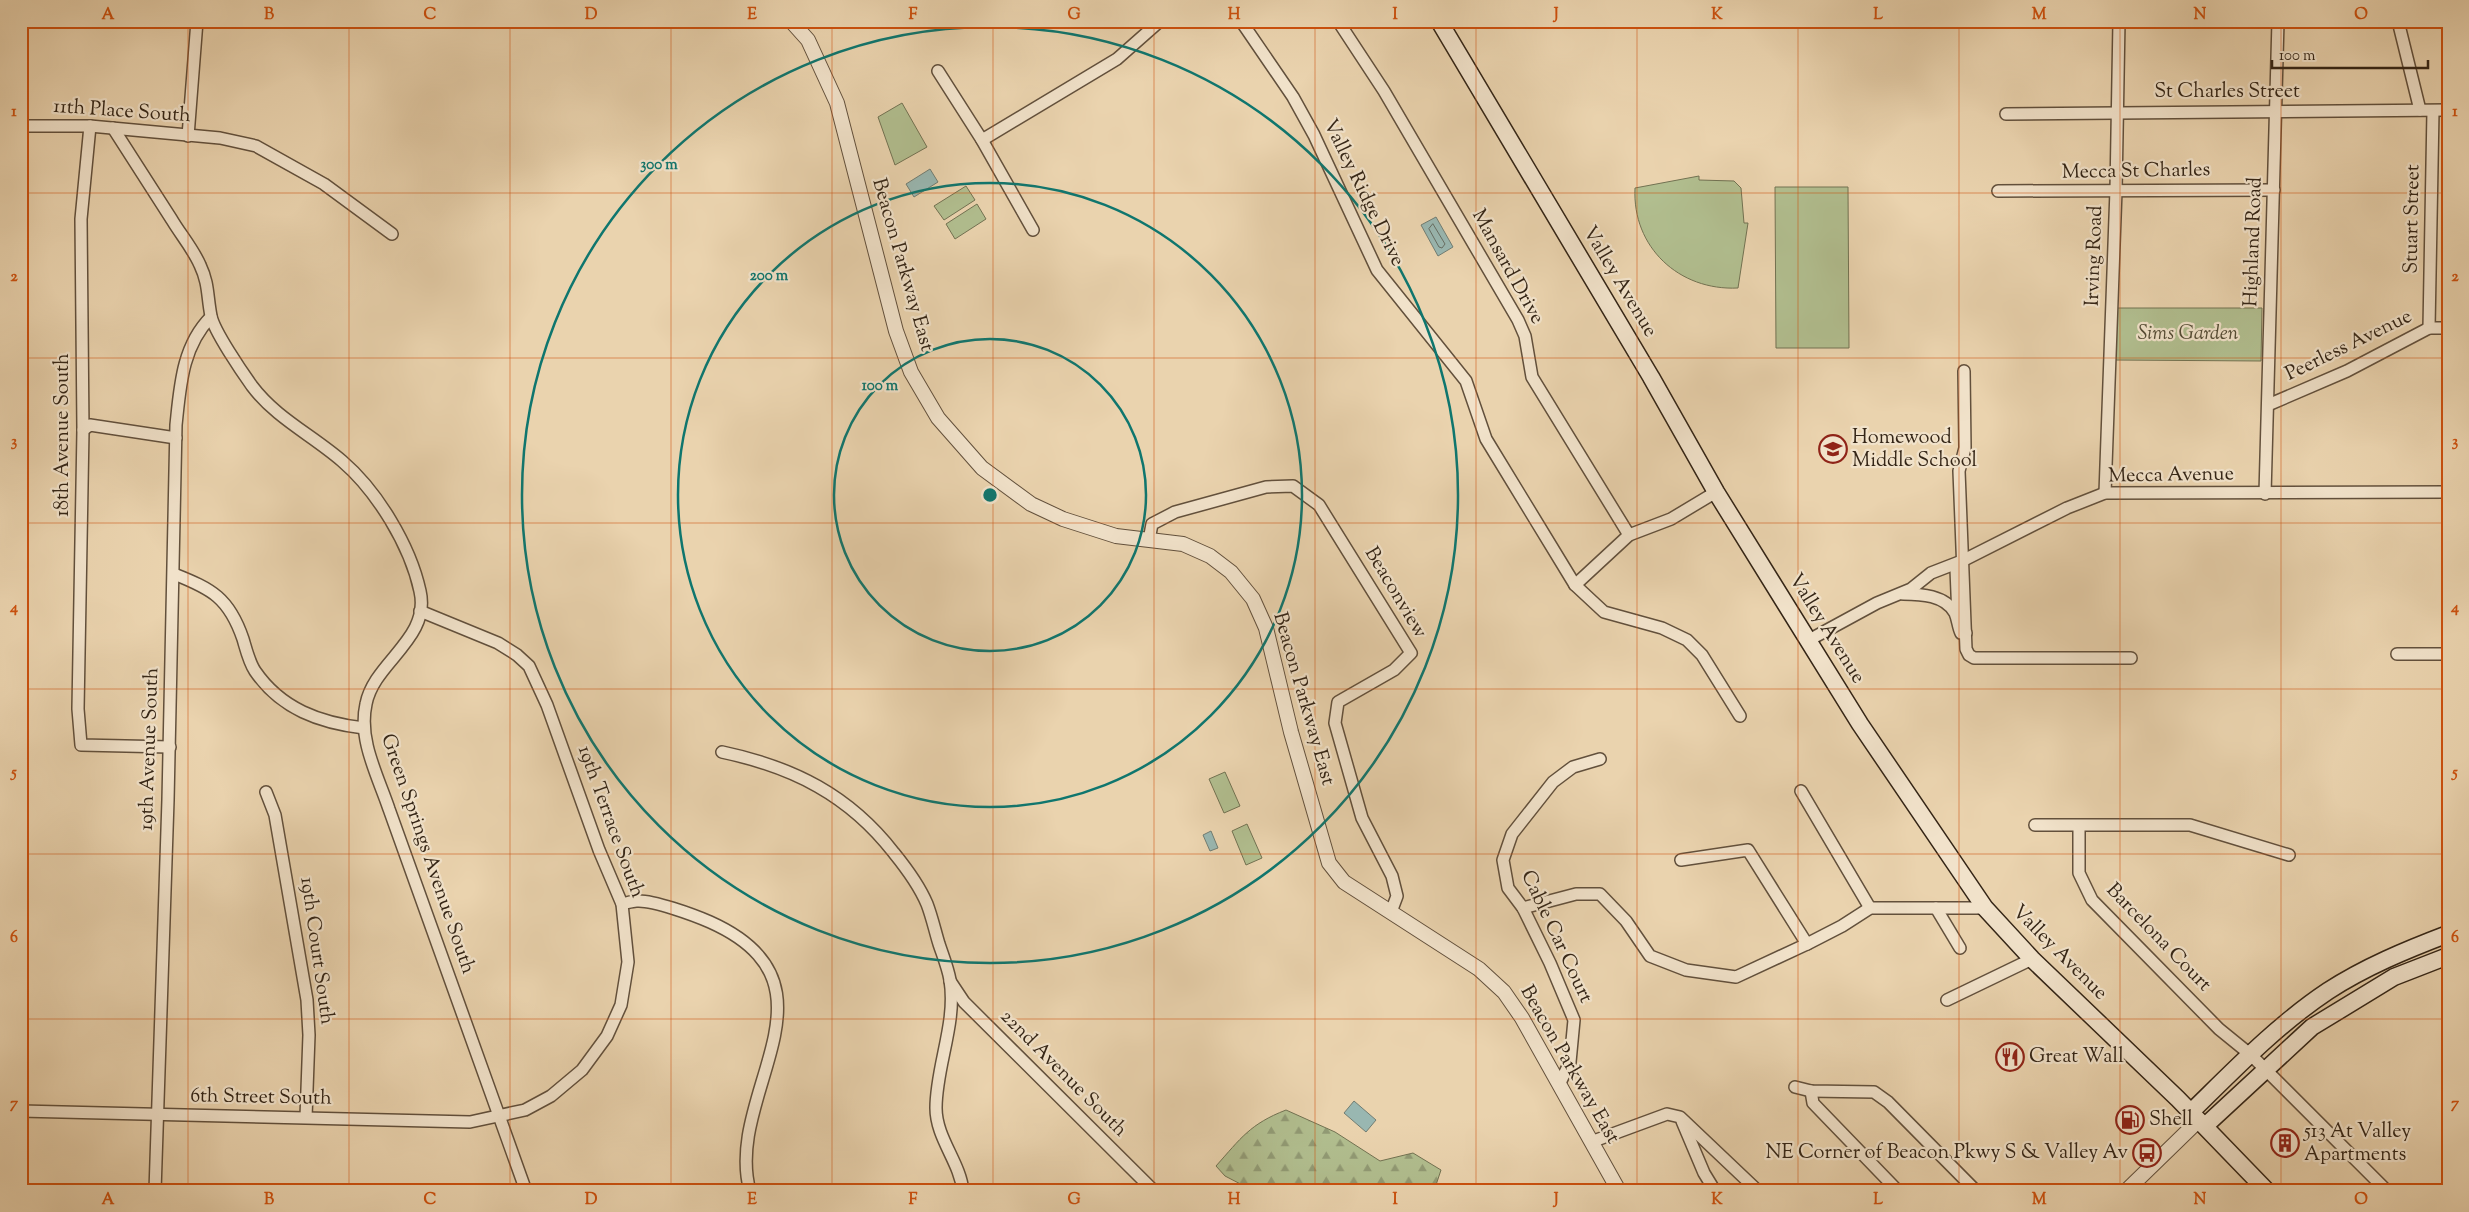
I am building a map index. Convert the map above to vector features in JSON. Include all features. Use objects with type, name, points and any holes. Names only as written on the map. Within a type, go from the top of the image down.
[{"type":"main road","name":"Valley Avenue","points":[[1439,21],[1651,377],[1716,492],[1810,640],[1860,724],[1984,908],[2032,959],[2198,1120],[2267,1191]]},
{"type":"main road","points":[[2198,1120],[2251,1055],[2290,1019],[2328,991],[2368,968],[2448,934]]},
{"type":"main road","points":[[2198,1120],[2266,1069],[2312,1027],[2394,978],[2448,956]]},
{"type":"street","points":[[188,136],[198,21]]},
{"type":"street","name":"Beacon Parkway East","points":[[791,21],[808,40],[837,103],[896,330],[911,372],[938,418],[982,468],[1031,504],[1062,519],[1116,536],[1183,544],[1210,556],[1231,572],[1253,599],[1266,628],[1291,732],[1329,863],[1344,882],[1480,970],[1504,992],[1522,1018],[1619,1191]]},
{"type":"street","points":[[982,140],[1117,59],[1160,21]]},
{"type":"street","name":"Valley Ridge Drive","points":[[1241,21],[1293,97],[1314,135],[1377,270],[1466,381],[1486,439],[1576,585],[1604,612],[1662,628],[1687,640],[1702,655],[1740,716]]},
{"type":"street","name":"Mansard Drive","points":[[1338,21],[1384,92],[1518,320],[1526,336],[1532,377],[1629,535]]},
{"type":"street","name":"Irving Road","points":[[2105,493],[2116,190],[2119,21]]},
{"type":"street","name":"Highland Road","points":[[2265,494],[2278,21]]},
{"type":"street","points":[[2398,21],[2420,110]]},
{"type":"street","points":[[938,71],[982,140],[1033,230]]},
{"type":"street","name":"St Charles Street","points":[[2006,114],[2448,110]]},
{"type":"street","name":"Stuart Street","points":[[2430,328],[2433,111]]},
{"type":"street","name":"11th Place South","points":[[21,126],[90,126],[220,138],[256,146],[324,184],[392,234]]},
{"type":"street","name":"18th Avenue South","points":[[90,126],[81,219],[83,430],[78,708],[81,745],[170,747]]},
{"type":"street","name":"Green Springs Avenue South","points":[[113,128],[200,264],[209,291],[211,318],[252,386],[275,412],[342,461],[379,502],[394,524],[410,563],[420,592],[420,612],[408,643],[377,676],[366,703],[364,728],[368,751],[526,1191]]},
{"type":"street","name":"Mecca St Charles","points":[[1998,191],[2274,190]]},
{"type":"street","name":"19th Avenue South","points":[[155,1191],[170,747],[176,438],[181,379],[190,347],[202,326],[211,318]]},
{"type":"street","name":"Peerless Avenue","points":[[2268,405],[2348,370],[2430,328],[2448,328]]},
{"type":"street","points":[[1964,371],[1965,448],[1960,471],[1962,561],[1956,569],[1962,631],[1969,655],[1974,658],[2131,658]]},
{"type":"street","points":[[83,430],[90,425],[176,438]]},
{"type":"street","name":"Beaconview","points":[[1149,540],[1152,524],[1175,512],[1266,487],[1293,486],[1319,505],[1411,654],[1394,670],[1338,702],[1335,723],[1362,818],[1392,876],[1397,896],[1391,912]]},
{"type":"street","points":[[1576,585],[1629,535],[1671,518],[1716,492]]},
{"type":"street","name":"Mecca Avenue","points":[[1810,640],[1878,603],[1911,589],[1941,569],[1962,561],[2067,508],[2105,493],[2448,492]]},
{"type":"street","points":[[174,574],[205,586],[227,606],[237,622],[254,670],[270,690],[298,710],[325,722],[364,728]]},
{"type":"street","points":[[1900,594],[1928,595],[1942,601],[1955,614],[1962,631]]},
{"type":"street","name":"19th Terrace South","points":[[420,612],[498,644],[517,655],[528,666],[547,704],[599,850],[622,904],[628,962],[621,1005],[607,1036],[582,1070],[551,1096],[525,1110],[499,1117]]},
{"type":"street","points":[[2397,654],[2448,654]]},
{"type":"street","points":[[722,752],[758,759],[804,778],[842,800],[875,829],[914,878],[928,905],[950,981],[950,1009],[936,1109],[943,1141],[962,1182],[962,1191]]},
{"type":"street","name":"Cable Car Court","points":[[1559,1085],[1570,1062],[1574,1020],[1550,963],[1523,908],[1508,888],[1503,860],[1512,834],[1553,782],[1573,767],[1600,759]]},
{"type":"street","name":"19th Court South","points":[[266,792],[275,815],[306,987],[309,1035],[306,1118]]},
{"type":"street","points":[[1801,792],[1870,908]]},
{"type":"street","points":[[2035,825],[2190,824],[2289,855]]},
{"type":"street","name":"Barcelona Court","points":[[2079,826],[2079,873],[2092,900],[2220,1029],[2266,1069],[2387,1191]]},
{"type":"street","points":[[1681,860],[1748,850],[1806,944]]},
{"type":"street","points":[[1523,908],[1576,894],[1600,894],[1626,921],[1650,956],[1686,970],[1736,977],[1842,926],[1870,908],[1984,908]]},
{"type":"street","points":[[622,904],[638,900],[688,912],[727,930],[751,946],[767,970],[778,996],[778,1025],[747,1141],[747,1179],[750,1191]]},
{"type":"street","points":[[1936,908],[1960,948]]},
{"type":"street","points":[[1947,1000],[2032,959]]},
{"type":"street","name":"22nd Avenue South","points":[[950,981],[964,1002],[1154,1191]]},
{"type":"street","points":[[1796,1087],[1811,1091],[1874,1092],[1888,1102],[1976,1191]]},
{"type":"street","points":[[1811,1091],[1813,1103],[1898,1191]]},
{"type":"street","name":"6th Street South","points":[[21,1111],[470,1122],[499,1117]]},
{"type":"street","points":[[1591,1142],[1668,1114],[1680,1117],[1758,1191]]},
{"type":"street","points":[[1680,1117],[1704,1173],[1715,1191]]},
{"type":"street","points":[[2130,1190],[2198,1120]]},
{"type":"green space","points":[[902,103],[927,147],[895,165],[878,117]]},
{"type":"green space","points":[[1699,176],[1699,180],[1734,181],[1741,188],[1744,223],[1748,223],[1738,288],[1717,287],[1697,282],[1679,273],[1663,261],[1651,246],[1642,229],[1636,209],[1635,188]]},
{"type":"green space","points":[[966,186],[975,200],[944,220],[934,206]]},
{"type":"green space","points":[[1775,187],[1848,187],[1849,348],[1776,348]]},
{"type":"green space","points":[[977,204],[986,219],[955,239],[946,224]]},
{"type":"green space","name":"Sims Garden","points":[[2115,308],[2262,308],[2261,361],[2114,360]]},
{"type":"green space","points":[[1225,772],[1240,806],[1224,813],[1209,779]]},
{"type":"green space","points":[[1247,824],[1262,858],[1246,865],[1232,831]]},
{"type":"green space","points":[[1286,1110],[1335,1132],[1380,1161],[1413,1153],[1441,1170],[1434,1191],[1254,1191],[1225,1176],[1216,1166],[1232,1147],[1255,1126]]},
{"type":"water","points":[[930,169],[938,182],[914,197],[906,184]]},
{"type":"water","points":[[1436,217],[1453,247],[1438,256],[1421,225]]},
{"type":"water","points":[[1211,831],[1218,848],[1210,851],[1203,835]]},
{"type":"water","points":[[1354,1101],[1376,1120],[1366,1132],[1344,1113]]},
{"type":"place","name":"Homewood Middle School","points":[[1833,449]]},
{"type":"place","name":"Great Wall","points":[[2010,1057]]},
{"type":"place","name":"Shell","points":[[2130,1120]]},
{"type":"place","name":"513 At Valley Apartments","points":[[2285,1143]]},
{"type":"place","name":"NE Corner of Beacon Pkwy S & Valley Av","points":[[2147,1153]]}]
